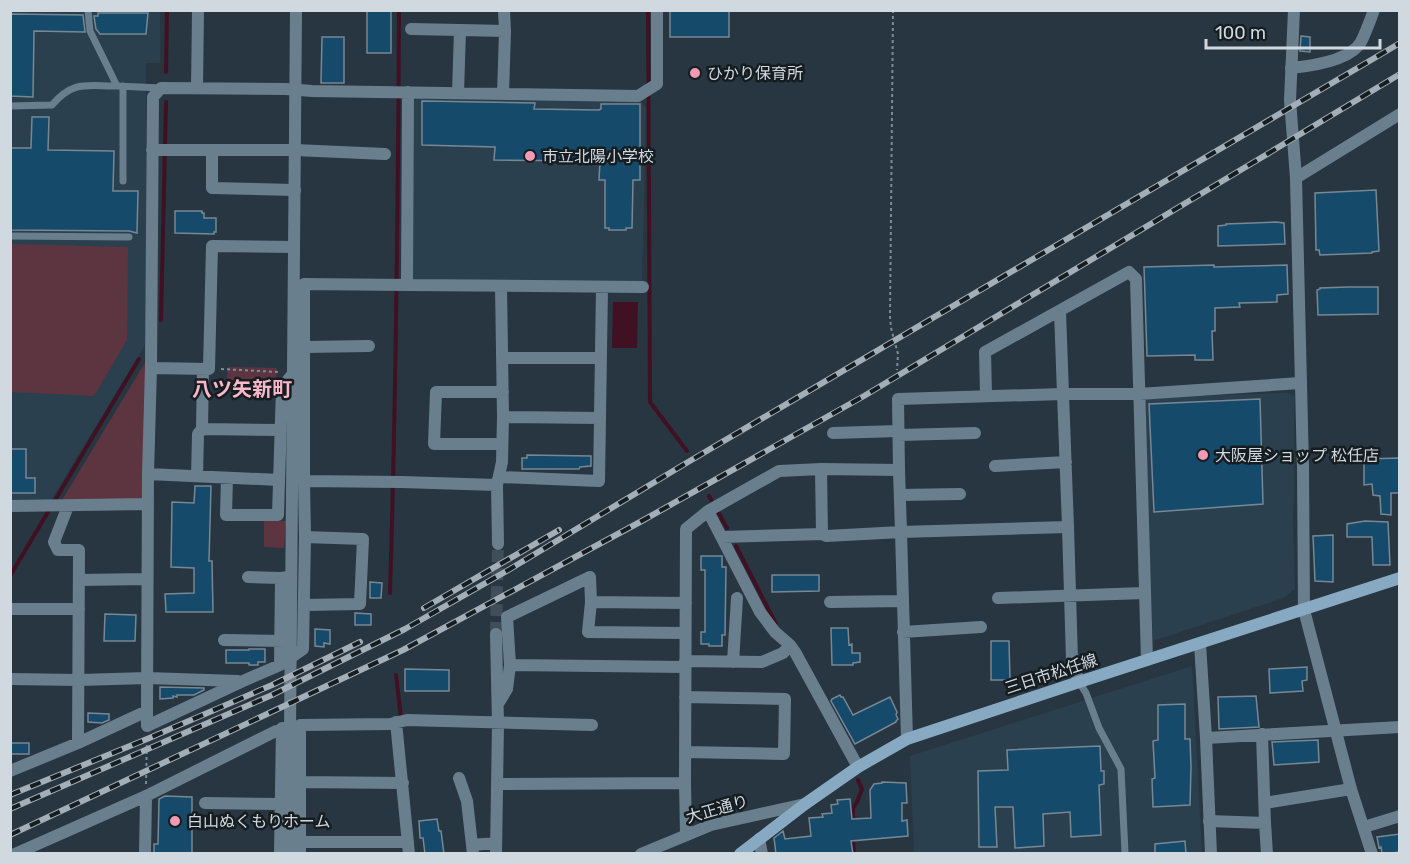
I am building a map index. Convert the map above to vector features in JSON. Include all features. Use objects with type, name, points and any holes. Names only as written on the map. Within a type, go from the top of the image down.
[{"type":"main road","name":"三日市松任線","points":[[740,854],[858,766],[907,740],[1400,578]]},
{"type":"street","points":[[197,88],[198,10]]},
{"type":"street","points":[[289,854],[296,10]]},
{"type":"street","points":[[503,94],[504,10]]},
{"type":"street","points":[[643,287],[304,284],[305,577],[303,649],[280,665],[147,726],[148,474],[161,150],[153,98],[161,88],[638,96],[657,84],[657,10]]},
{"type":"street","points":[[1294,10],[1290,100],[1296,178],[1304,610],[1335,730],[1372,854]]},
{"type":"street","points":[[1291,68],[1313,66],[1347,55],[1360,44],[1374,10]]},
{"type":"street","points":[[411,29],[504,31]]},
{"type":"street","points":[[458,93],[460,30]]},
{"type":"street","points":[[400,285],[402,92]]},
{"type":"street","points":[[1296,178],[1400,114]]},
{"type":"street","points":[[161,150],[295,150],[385,154]]},
{"type":"street","points":[[212,150],[212,188],[295,190]]},
{"type":"street","points":[[197,476],[198,434],[202,429],[206,369],[212,246],[294,247]]},
{"type":"street","points":[[986,395],[985,352],[1129,273],[1136,279],[1147,660]]},
{"type":"street","points":[[498,544],[498,481],[502,462],[503,417],[501,286]]},
{"type":"street","points":[[304,481],[599,481],[602,286]]},
{"type":"street","points":[[1060,311],[1072,660],[1079,682]]},
{"type":"street","points":[[304,347],[369,346]]},
{"type":"street","points":[[503,358],[601,358]]},
{"type":"street","points":[[151,368],[206,369]]},
{"type":"street","points":[[226,478],[226,515],[278,515],[282,387],[293,375]]},
{"type":"street","points":[[907,740],[898,399],[1063,393],[1139,394],[1300,383]]},
{"type":"street","points":[[502,444],[434,444],[436,392],[503,392]]},
{"type":"street","points":[[503,417],[600,418]]},
{"type":"street","points":[[202,429],[281,430]]},
{"type":"street","points":[[833,433],[975,433]]},
{"type":"street","points":[[995,466],[1066,462]]},
{"type":"street","points":[[821,469],[822,534]]},
{"type":"street","points":[[686,835],[686,529],[708,512],[779,471],[899,470]]},
{"type":"street","points":[[148,474],[279,480]]},
{"type":"street","points":[[900,495],[960,494]]},
{"type":"street","points":[[10,506],[148,504]]},
{"type":"street","points":[[58,505],[54,542],[57,550],[79,550],[78,743]]},
{"type":"street","points":[[708,512],[760,612],[775,633],[795,652],[858,766]]},
{"type":"street","points":[[722,537],[822,534],[826,536],[1068,527]]},
{"type":"street","points":[[304,605],[360,604],[363,539],[305,537]]},
{"type":"street","points":[[248,577],[305,577]]},
{"type":"street","points":[[498,704],[507,689],[510,665],[507,617],[590,577],[591,602],[588,632],[686,633]]},
{"type":"street","points":[[280,578],[280,665]]},
{"type":"street","points":[[79,580],[147,579]]},
{"type":"street","points":[[998,597],[1144,592]]},
{"type":"street","points":[[734,662],[737,598]]},
{"type":"street","points":[[830,602],[903,601]]},
{"type":"street","points":[[591,602],[686,603]]},
{"type":"street","points":[[10,609],[79,609]]},
{"type":"street","points":[[903,632],[981,627]]},
{"type":"street","points":[[459,778],[467,801],[472,849],[496,848],[498,704],[496,634]]},
{"type":"street","points":[[224,640],[303,640]]},
{"type":"street","points":[[1200,644],[1211,854]]},
{"type":"street","points":[[510,665],[762,662],[783,653],[790,645]]},
{"type":"street","points":[[10,679],[147,678],[243,681]]},
{"type":"street","points":[[685,697],[784,699],[784,754],[685,752]]},
{"type":"street","points":[[10,771],[147,711]]},
{"type":"street","points":[[399,722],[409,848],[300,848],[300,725],[399,722],[592,725]]},
{"type":"street","points":[[1206,738],[1400,727]]},
{"type":"street","points":[[280,854],[282,728],[300,728]]},
{"type":"street","points":[[15,854],[146,796],[276,731]]},
{"type":"street","points":[[1262,734],[1267,854]]},
{"type":"street","points":[[300,782],[403,783]]},
{"type":"street","points":[[497,784],[685,783]]},
{"type":"street","points":[[1265,803],[1352,789]]},
{"type":"street","points":[[145,854],[146,796]]},
{"type":"street","points":[[205,803],[281,810],[300,817]]},
{"type":"street","name":"大正通り","points":[[641,854],[711,825],[805,804]]},
{"type":"street","points":[[1364,826],[1400,816]]},
{"type":"street","points":[[1209,821],[1265,823]]},
{"type":"street","points":[[759,839],[762,854]]},
{"type":"lane","points":[[88,10],[90,31],[120,86],[123,181]]},
{"type":"lane","points":[[10,106],[52,105],[67,90],[76,87],[161,88]]},
{"type":"lane","points":[[10,236],[129,237]]},
{"type":"lane","points":[[1079,682],[1086,693],[1099,728],[1121,769],[1126,853],[1115,854]]},
{"type":"path","points":[[893,10],[890,317],[892,335],[898,354],[897,370]]},
{"type":"path","points":[[206,369],[276,372]]},
{"type":"path","points":[[146,796],[147,726]]},
{"type":"shaded area","points":[[11,11],[160,11],[160,63],[146,63],[146,343],[51,500],[11,500]]},
{"type":"shaded area","points":[[418,96],[641,101],[646,108],[642,283],[414,281],[411,275],[413,102]]},
{"type":"shaded area","points":[[11,244],[128,247],[127,340],[94,396],[11,392]]},
{"type":"shaded area","points":[[613,302],[638,302],[637,348],[612,348]]},
{"type":"shaded area","points":[[146,361],[144,499],[62,500]]},
{"type":"shaded area","points":[[228,367],[277,368],[276,382],[227,381]]},
{"type":"shaded area","points":[[1288,393],[1294,396],[1295,589],[1283,598],[1153,641],[1142,398]]},
{"type":"shaded area","points":[[264,521],[286,521],[284,548],[264,547]]},
{"type":"shaded area","points":[[1192,666],[1202,853],[914,853],[910,756]]},
{"type":"building","points":[[367,10],[391,10],[391,53],[367,53]]},
{"type":"building","points":[[670,10],[729,10],[729,37],[670,37]]},
{"type":"building","points":[[98,13],[148,13],[146,34],[100,34],[96,29],[94,16],[98,16]]},
{"type":"building","points":[[10,14],[83,15],[85,32],[34,31],[33,97],[10,96]]},
{"type":"building","points":[[1301,36],[1310,37],[1310,52],[1300,51]]},
{"type":"building","points":[[322,37],[344,37],[344,83],[321,83]]},
{"type":"building","points":[[422,101],[535,103],[534,109],[599,110],[601,104],[640,104],[640,180],[633,180],[632,228],[609,230],[605,228],[605,180],[599,180],[600,161],[494,160],[495,147],[422,145]]},
{"type":"building","points":[[32,117],[49,117],[48,150],[114,151],[113,191],[138,191],[137,233],[129,231],[10,230],[10,148],[31,148]]},
{"type":"building","points":[[1376,190],[1379,251],[1320,255],[1319,250],[1316,250],[1315,193]]},
{"type":"building","points":[[175,211],[202,211],[204,218],[216,218],[216,232],[214,234],[175,233]]},
{"type":"building","points":[[1284,223],[1285,244],[1218,246],[1218,226]]},
{"type":"building","points":[[1214,265],[1214,267],[1287,265],[1288,294],[1277,295],[1277,302],[1239,303],[1240,307],[1215,308],[1215,331],[1212,331],[1213,360],[1195,360],[1195,355],[1147,356],[1144,267]]},
{"type":"building","points":[[1378,287],[1378,314],[1318,315],[1317,290]]},
{"type":"building","points":[[1260,399],[1263,504],[1154,512],[1149,404]]},
{"type":"building","points":[[11,449],[26,449],[26,478],[35,478],[35,493],[10,493]]},
{"type":"building","points":[[527,455],[591,456],[591,466],[579,469],[522,469],[522,458],[527,458]]},
{"type":"building","points":[[1400,458],[1400,493],[1391,493],[1391,515],[1381,514],[1380,496],[1373,495],[1372,484],[1364,485],[1364,459]]},
{"type":"building","points":[[195,486],[211,486],[209,561],[212,561],[213,612],[166,612],[165,594],[194,593],[194,568],[171,567],[172,502],[194,503]]},
{"type":"building","points":[[1365,521],[1388,522],[1390,565],[1373,565],[1372,537],[1347,537],[1347,524]]},
{"type":"building","points":[[1333,535],[1333,582],[1315,581],[1313,536]]},
{"type":"building","points":[[701,556],[722,556],[722,567],[726,567],[725,635],[722,635],[722,646],[701,644],[701,632],[705,632],[705,570],[701,570]]},
{"type":"building","points":[[772,575],[819,575],[819,591],[772,592]]},
{"type":"building","points":[[370,582],[382,583],[381,598],[370,598]]},
{"type":"building","points":[[355,613],[371,614],[371,625],[355,625]]},
{"type":"building","points":[[105,614],[136,615],[135,641],[104,641]]},
{"type":"building","points":[[831,628],[848,628],[849,645],[852,644],[852,653],[860,653],[860,662],[853,663],[853,665],[832,665]]},
{"type":"building","points":[[315,629],[330,630],[330,644],[324,643],[324,647],[315,646]]},
{"type":"building","points":[[991,641],[1009,641],[1010,680],[991,680]]},
{"type":"building","points":[[265,649],[265,662],[258,662],[258,665],[226,663],[226,650]]},
{"type":"building","points":[[1307,667],[1307,680],[1302,681],[1303,691],[1270,693],[1269,669]]},
{"type":"building","points":[[405,669],[449,670],[449,691],[405,691]]},
{"type":"building","points":[[160,687],[204,688],[204,690],[194,695],[177,695],[173,698],[160,699]]},
{"type":"building","points":[[840,695],[853,715],[890,697],[898,719],[855,744],[831,701]]},
{"type":"building","points":[[1256,696],[1259,727],[1219,729],[1218,697]]},
{"type":"building","points":[[1185,704],[1185,739],[1190,739],[1190,805],[1153,807],[1152,779],[1155,778],[1153,741],[1158,740],[1158,705]]},
{"type":"building","points":[[88,713],[109,714],[109,720],[102,723],[88,722]]},
{"type":"building","points":[[1318,740],[1319,762],[1274,765],[1272,742]]},
{"type":"building","points":[[10,743],[29,743],[29,754],[10,754]]},
{"type":"building","points":[[1100,746],[1101,771],[1104,771],[1104,784],[1099,785],[1101,835],[1071,837],[1070,812],[1043,814],[1044,846],[1015,848],[1013,807],[995,807],[997,847],[979,847],[978,771],[1008,770],[1007,750]]},
{"type":"building","points":[[906,783],[907,803],[902,803],[902,821],[907,820],[908,836],[851,841],[853,854],[776,854],[774,838],[783,831],[785,839],[811,836],[809,818],[823,817],[822,814],[832,813],[831,805],[838,804],[837,800],[850,799],[852,819],[871,818],[870,790],[874,784]]},
{"type":"building","name":"白山ぬくもりホーム","points":[[165,796],[192,797],[192,854],[154,854],[154,844],[158,844],[159,799]]},
{"type":"building","points":[[437,819],[444,854],[425,854],[423,838],[420,838],[419,821]]},
{"type":"building","points":[[1400,834],[1400,852],[1382,854],[1377,837]]},
{"type":"building","points":[[1185,841],[1186,854],[1155,854],[1155,844]]},
{"type":"waterway","points":[[166,72],[167,10]]},
{"type":"waterway","points":[[390,593],[399,10]]},
{"type":"waterway","points":[[648,10],[650,402],[687,451]]},
{"type":"waterway","points":[[161,320],[166,102]]},
{"type":"waterway","points":[[10,576],[139,359]]},
{"type":"waterway","points":[[709,496],[727,528]]},
{"type":"waterway","points":[[736,546],[776,624]]},
{"type":"waterway","points":[[396,675],[401,718]]},
{"type":"waterway","points":[[853,823],[853,808],[862,789],[858,780]]},
{"type":"waterway","points":[[853,836],[854,854]]},
{"type":"tunnel","points":[[496,634],[498,544]]},
{"type":"railway","points":[[10,809],[272,695],[405,629],[1400,43]]},
{"type":"railway","points":[[10,835],[403,650],[640,522],[864,396],[1400,74]]},
{"type":"railway","points":[[424,608],[559,530]]},
{"type":"railway","points":[[10,795],[272,685],[360,642]]},
{"type":"place","name":"ひかり保育所","points":[[695,73]]},
{"type":"place","name":"市立北陽小学校","points":[[530,156]]},
{"type":"place","name":"大阪屋ショップ 松任店","points":[[1203,455]]},
{"type":"place","name":"白山ぬくもりホーム","points":[[175,821]]},
{"type":"district","name":"八ツ矢新町","points":[[242,389]]}]
